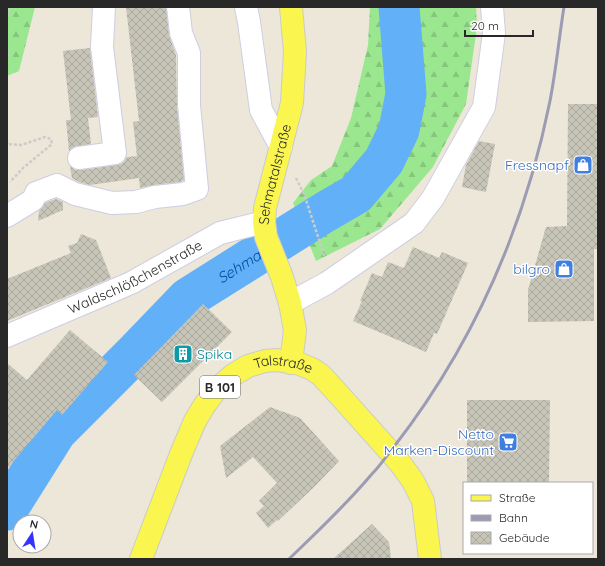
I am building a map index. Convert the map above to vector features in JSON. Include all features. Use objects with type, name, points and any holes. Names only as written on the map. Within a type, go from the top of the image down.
[{"type":"main road","name":"Sehmatalstraße","points":[[291,7],[295,52],[292,103],[265,208],[265,229],[290,303],[295,330],[291,363]]},
{"type":"main road","name":"Talstraße","points":[[141,559],[181,454],[195,421],[204,406],[215,391],[233,375],[248,366],[265,361],[277,360],[300,364],[312,368],[325,379],[400,464],[413,481],[423,501],[430,559]]},
{"type":"street","points":[[79,158],[115,153],[102,47],[104,7]]},
{"type":"street","points":[[7,216],[33,200],[36,193],[57,185],[75,194],[112,203],[136,202],[154,197],[182,194],[197,189],[189,105],[189,53],[181,33],[178,7]]},
{"type":"street","points":[[246,7],[261,110],[281,147]]},
{"type":"street","points":[[290,303],[327,283],[414,223],[433,198],[484,107],[494,33],[492,7]]},
{"type":"street","name":"Waldschlößchenstraße","points":[[7,336],[131,283],[220,233],[265,229]]},
{"type":"path","points":[[7,16],[10,7]]},
{"type":"path","points":[[7,48],[7,59]]},
{"type":"path","points":[[7,141],[7,144],[21,145],[46,137],[51,139],[52,144],[23,168],[10,182]]},
{"type":"path","points":[[304,194],[325,259]]},
{"type":"green space","points":[[7,7],[35,7],[19,71],[7,76]]},
{"type":"green space","points":[[370,7],[476,7],[477,27],[466,104],[433,167],[380,229],[316,261],[293,203],[311,180],[332,166],[351,118],[368,45]]},
{"type":"building","points":[[126,7],[166,7],[169,35],[176,55],[177,106],[184,180],[180,182],[140,188],[139,178],[90,185],[72,178],[70,166],[75,170],[81,170],[117,165],[123,163],[127,157],[137,156],[133,122],[139,121]]},
{"type":"building","points":[[90,48],[98,117],[88,118],[91,144],[77,146],[69,151],[66,120],[71,120],[63,51]]},
{"type":"building","points":[[568,104],[598,104],[598,249],[594,249],[594,321],[528,322],[528,290],[546,227],[567,226]]},
{"type":"building","points":[[479,141],[495,144],[486,192],[462,187],[466,165]]},
{"type":"building","points":[[56,199],[63,202],[63,210],[38,221],[39,211],[45,203]]},
{"type":"building","points":[[81,234],[96,240],[111,278],[7,321],[7,279],[71,253],[68,246],[77,243]]},
{"type":"building","points":[[413,247],[439,258],[442,252],[468,263],[437,334],[434,333],[426,352],[353,321],[372,273],[382,277],[388,262],[404,268]]},
{"type":"building","name":"Spika","points":[[203,304],[232,332],[162,402],[134,375]]},
{"type":"building","points":[[70,330],[108,362],[62,415],[57,410],[7,469],[7,363],[27,380]]},
{"type":"building","name":"Netto Marken-Discount","points":[[467,400],[550,400],[549,482],[467,482]]},
{"type":"building","points":[[270,407],[300,418],[339,461],[278,521],[277,520],[268,528],[256,513],[264,506],[259,501],[277,483],[253,457],[226,478],[220,446]]},
{"type":"building","points":[[372,524],[389,542],[391,559],[333,559]]},
{"type":"waterway","name":"Sehma","points":[[7,510],[56,432],[188,298],[356,194],[384,161],[399,130],[406,94],[399,7]]},
{"type":"railway","points":[[289,559],[341,508],[382,462],[422,409],[448,368],[471,327],[492,284],[526,195],[539,149],[550,101],[564,7]]},
{"type":"place","name":"Fressnapf","points":[[583,165]]},
{"type":"place","name":"bilgro","points":[[564,269]]},
{"type":"place","name":"Spika","points":[[183,354]]},
{"type":"place","name":"Netto Marken-Discount","points":[[508,442]]}]
